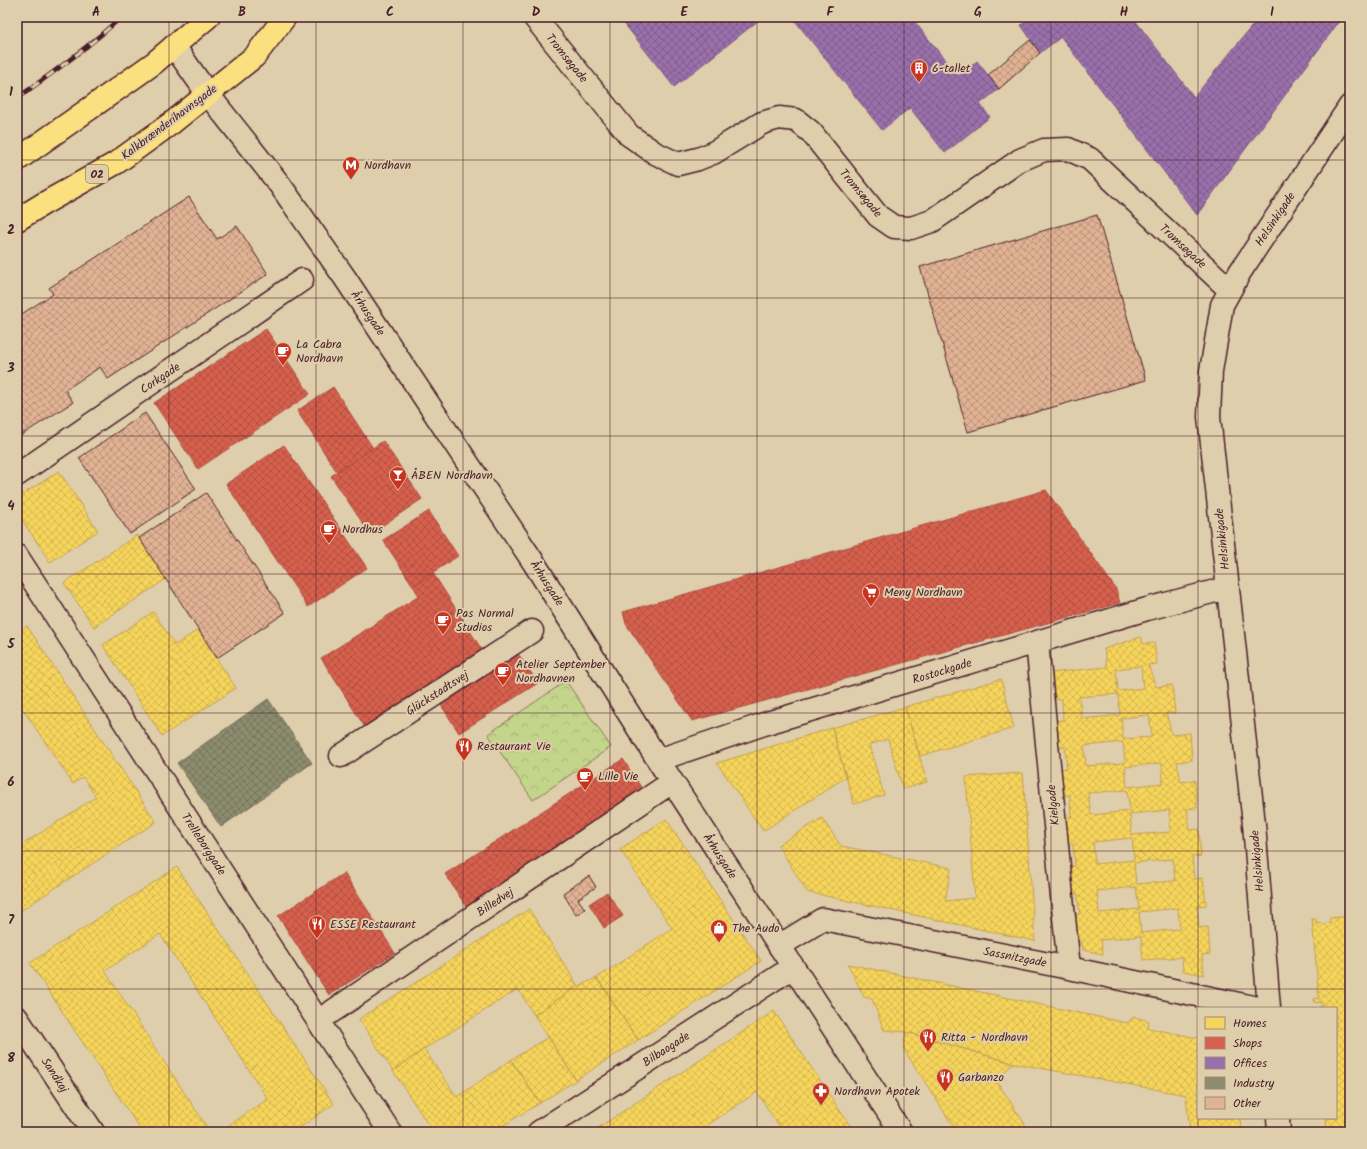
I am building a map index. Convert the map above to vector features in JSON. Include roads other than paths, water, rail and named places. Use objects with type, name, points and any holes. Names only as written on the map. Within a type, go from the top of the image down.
[{"type":"main road","points":[[17,160],[154,64],[208,17]]},
{"type":"main road","name":"Kalkbrænderihavnsgade","points":[[17,220],[116,163],[173,122],[255,56],[285,17]]},
{"type":"street","name":"Tromsøgade","points":[[534,17],[629,135],[655,153],[678,164],[714,153],[762,123],[779,118],[796,120],[811,132],[878,216],[894,227],[911,228],[932,221],[1020,160],[1044,150],[1068,149],[1090,159],[1230,290]]},
{"type":"street","name":"Århusgade","points":[[174,46],[207,94],[280,185],[344,278],[534,563],[672,782],[901,1132]]},
{"type":"street","name":"Helsinkigade","points":[[1269,1007],[1254,824],[1209,417],[1211,371],[1222,305],[1240,272],[1350,106]]},
{"type":"street","name":"Corkgade","points":[[17,475],[302,280]]},
{"type":"street","name":"Trelleborggade","points":[[17,556],[390,1132]]},
{"type":"street","name":"Rostockgade","points":[[658,760],[767,723],[1147,609],[1227,588]]},
{"type":"street","name":"Glückstadtsvej","points":[[341,756],[532,631]]},
{"type":"street","name":"Kielgade","points":[[1037,642],[1069,968]]},
{"type":"street","name":"Billedvej","points":[[318,1021],[672,782]]},
{"type":"street","name":"Sassnitzgade","points":[[779,946],[824,919],[1253,1007]]},
{"type":"street","name":"Bilbaogade","points":[[539,1132],[793,967]]},
{"type":"street","name":"Sandkaj","points":[[17,1018],[93,1132]]},
{"type":"street","points":[[1278,1119],[1279,1132]]},
{"type":"railway","points":[[17,98],[96,39],[121,17]]},
{"type":"place","name":"6-tallet","points":[[919,83]]},
{"type":"place","name":"Nordhavn","points":[[351,180]]},
{"type":"place","name":"La Cabra Nordhavn","points":[[283,366]]},
{"type":"place","name":"ÅBEN Nordhavn","points":[[398,490]]},
{"type":"place","name":"Nordhus","points":[[329,544]]},
{"type":"place","name":"Meny Nordhavn","points":[[871,607]]},
{"type":"place","name":"Pas Normal Studios","points":[[443,635]]},
{"type":"place","name":"Atelier September Nordhavnen","points":[[503,686]]},
{"type":"place","name":"Restaurant Vie","points":[[464,761]]},
{"type":"place","name":"Lille Vie","points":[[585,791]]},
{"type":"place","name":"ESSE Restaurant","points":[[317,939]]},
{"type":"place","name":"The Audo","points":[[719,943]]},
{"type":"place","name":"Ritta - Nordhavn","points":[[928,1052]]},
{"type":"place","name":"Garbanzo","points":[[945,1092]]},
{"type":"place","name":"Nordhavn Apotek","points":[[821,1106]]}]
